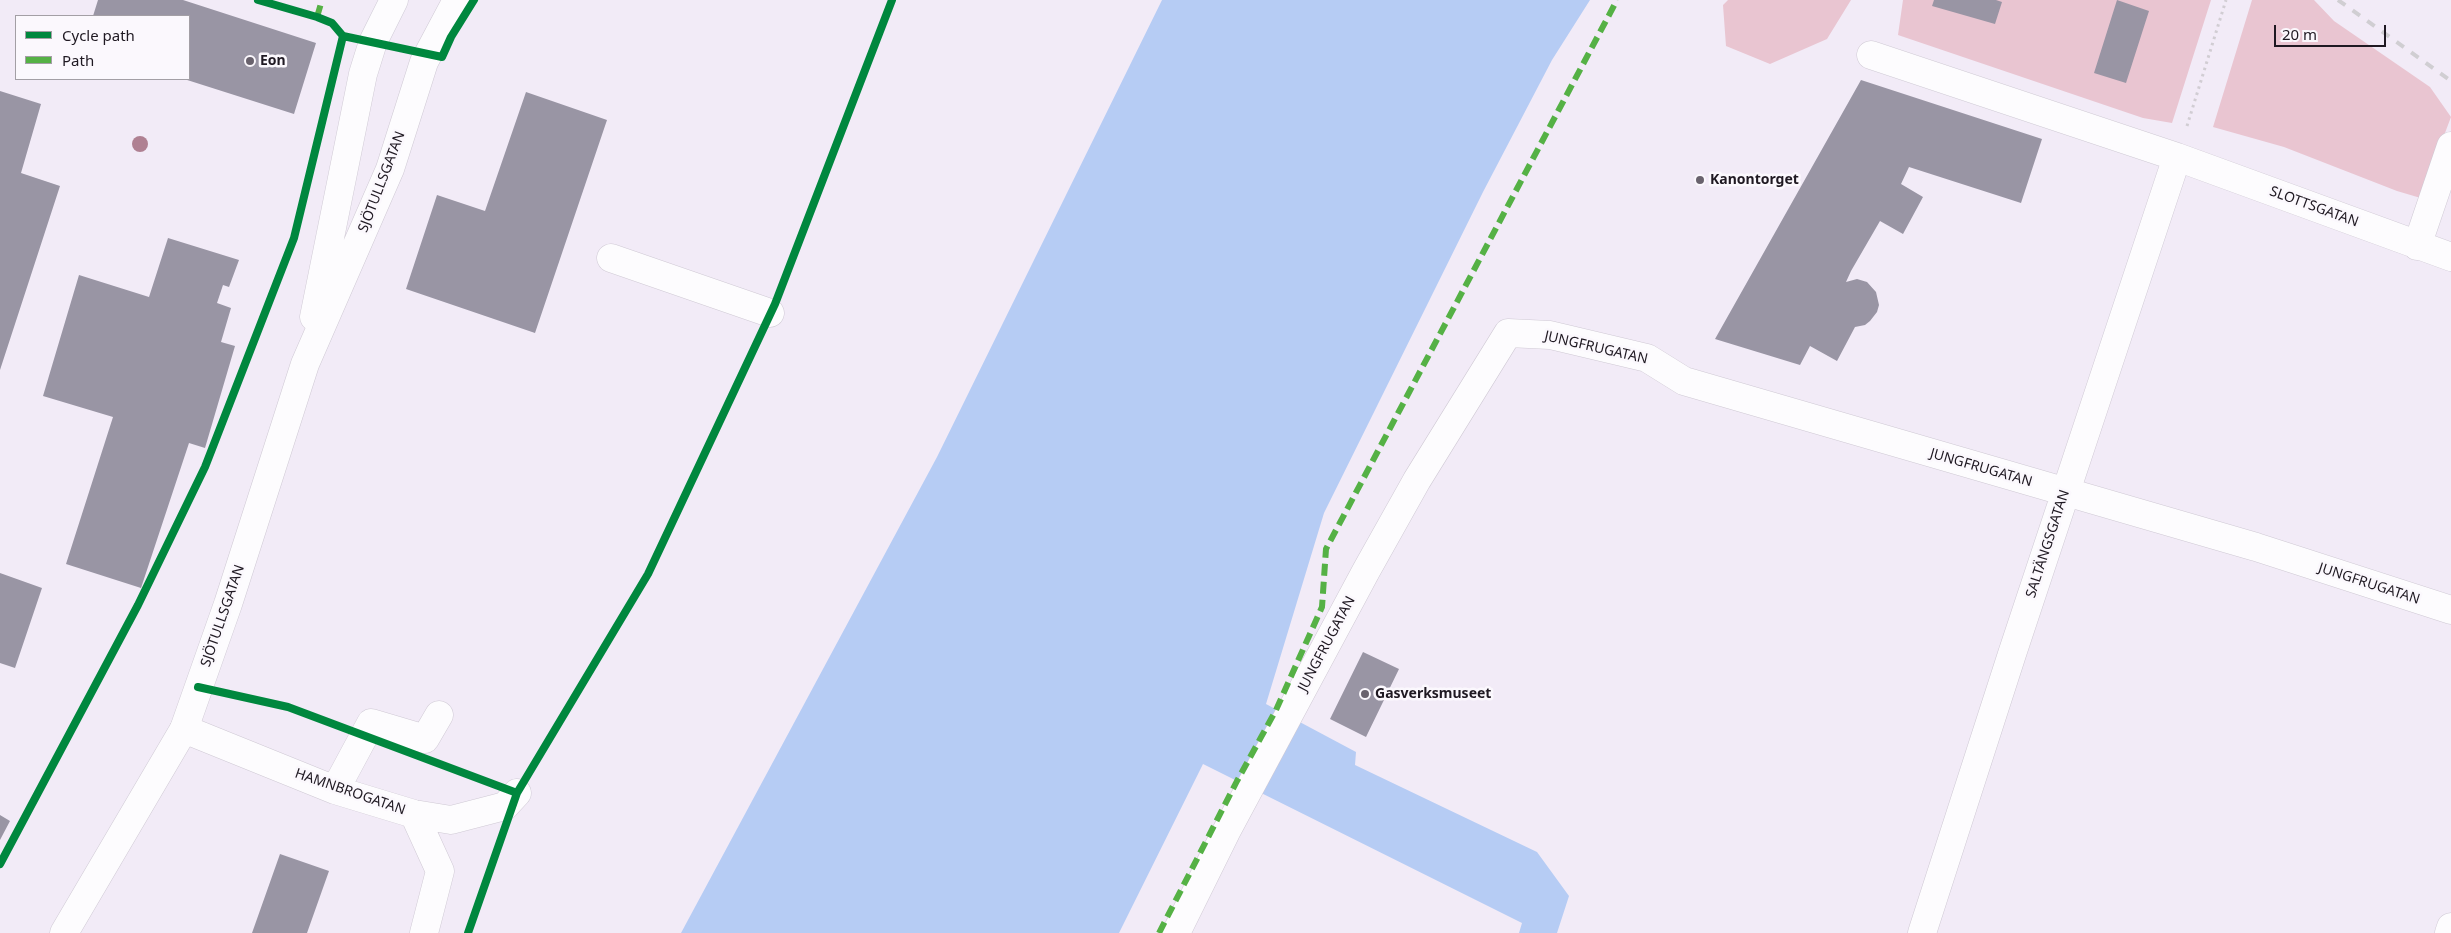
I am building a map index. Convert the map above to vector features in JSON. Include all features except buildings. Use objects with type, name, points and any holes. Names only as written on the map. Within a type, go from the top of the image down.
[{"type":"street","name":"SJÖTULLSGATAN","points":[[305,364],[363,74],[374,42],[394,0]]},
{"type":"street","name":"SJÖTULLSGATAN","points":[[64,933],[184,729],[228,604],[305,364],[390,169],[424,62],[457,0]]},
{"type":"street","name":"SLOTTSGATAN","points":[[1871,55],[2177,157],[2451,257]]},
{"type":"street","points":[[2418,246],[2451,146]]},
{"type":"street","name":"SALTÄNGSGATAN","points":[[1922,933],[2065,492],[2177,157]]},
{"type":"street","points":[[611,258],[770,313]]},
{"type":"street","name":"JUNGFRUGATAN","points":[[1176,933],[1288,716],[1417,480],[1508,333],[1550,335],[1647,358],[1684,381],[2256,547],[2451,610]]},
{"type":"street","points":[[335,790],[371,723],[425,739],[439,715]]},
{"type":"street","name":"HAMNBROGATAN","points":[[184,729],[335,790],[414,814],[450,820],[505,806],[518,793]]},
{"type":"street","points":[[414,814],[440,871],[424,933]]},
{"type":"street","points":[[2449,933],[2451,927]]},
{"type":"path","points":[[2177,157],[2226,0]]},
{"type":"shaded area","points":[[1728,0],[1851,0],[1827,39],[1770,64],[1726,46],[1723,5]]},
{"type":"shaded area","points":[[1903,0],[2211,0],[2172,123],[2143,118],[1898,35]]},
{"type":"shaded area","points":[[2252,0],[2314,0],[2334,21],[2430,87],[2451,117],[2434,162],[2424,199],[2397,191],[2284,147],[2213,127]]},
{"type":"water","points":[[1162,0],[1590,0],[1552,60],[1483,192],[1324,513],[1266,704],[1356,752],[1355,765],[1537,852],[1569,896],[1557,933],[1519,933],[1522,923],[1203,764],[1119,933],[681,933],[937,457]]},
{"type":"railway","points":[[2338,0],[2451,81]]},
{"type":"marked path","points":[[317,17],[322,0]]},
{"type":"marked path","points":[[1159,933],[1237,781],[1276,710],[1322,607],[1326,549],[1617,0]]},
{"type":"cycle path","points":[[258,0],[332,23],[343,36],[442,57],[451,37],[474,0]]},
{"type":"cycle path","points":[[468,933],[517,793],[648,574],[775,304],[892,0]]},
{"type":"cycle path","points":[[0,864],[138,605],[205,467],[294,238],[343,36]]},
{"type":"cycle path","points":[[198,687],[288,707],[517,793]]},
{"type":"place","name":"Eon","points":[[250,61]]},
{"type":"place","name":"Kanontorget","points":[[1700,180]]},
{"type":"place","name":"Gasverksmuseet","points":[[1365,694]]}]
